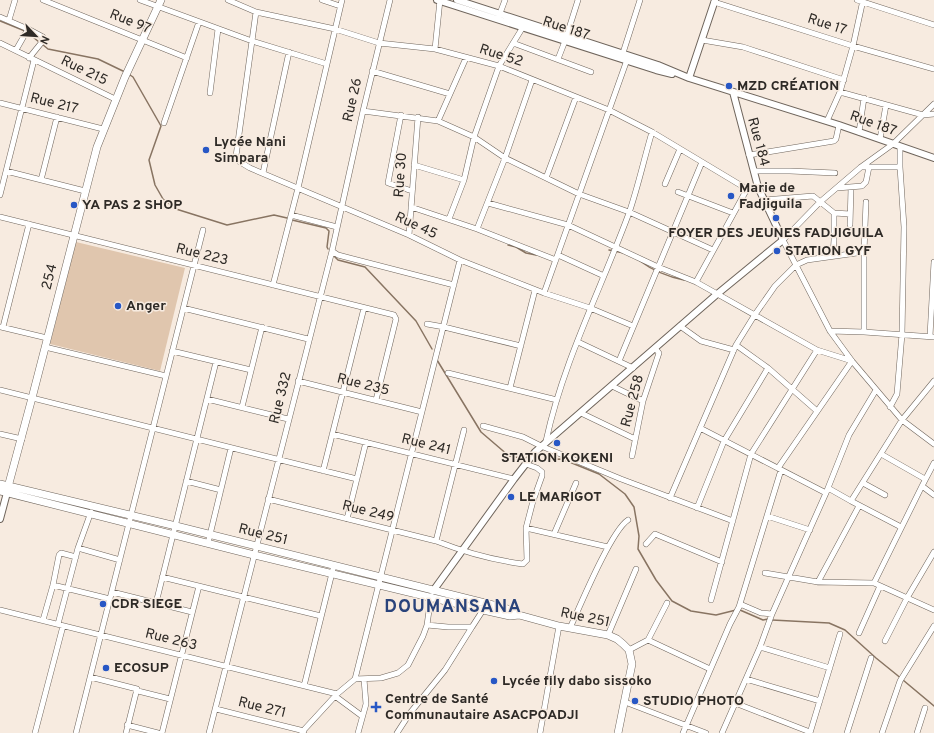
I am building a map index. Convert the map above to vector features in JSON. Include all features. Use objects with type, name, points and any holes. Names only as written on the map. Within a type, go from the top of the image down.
[{"type":"main road","name":"254","points":[[5,490],[22,439],[97,147],[126,74],[161,0]]},
{"type":"main road","name":"Rue 251","points":[[0,484],[5,490],[91,510],[131,516],[176,526],[334,565],[380,581]]},
{"type":"main road","name":"Rue 251","points":[[91,510],[129,524],[254,555],[332,573],[380,581],[432,594],[505,608],[519,615],[559,626],[608,634],[617,639],[628,650]]},
{"type":"main road","name":"Rue 251","points":[[432,594],[483,610],[510,616],[519,615]]},
{"type":"main road","points":[[618,733],[632,664],[628,650]]},
{"type":"street","points":[[9,20],[15,0]]},
{"type":"street","name":"Rue 97","points":[[43,0],[187,58]]},
{"type":"street","points":[[140,0],[252,41],[327,64]]},
{"type":"street","name":"Rue 52","points":[[228,0],[239,2],[256,12],[335,29],[379,43],[435,49],[498,66],[609,110],[652,132],[747,189]]},
{"type":"street","points":[[322,0],[340,6]]},
{"type":"street","points":[[273,285],[298,188],[342,0]]},
{"type":"street","name":"Rue 26","points":[[342,206],[372,71],[390,0]]},
{"type":"street","points":[[435,49],[439,0]]},
{"type":"street","name":"Rue 187","points":[[439,0],[499,16],[523,28],[566,38]]},
{"type":"street","name":"Rue 187","points":[[458,0],[499,16],[625,57],[656,70],[689,78],[828,121],[934,158]]},
{"type":"street","points":[[499,16],[504,0]]},
{"type":"street","points":[[558,60],[578,0]]},
{"type":"street","points":[[544,294],[609,110],[640,0]]},
{"type":"street","points":[[689,78],[715,1]]},
{"type":"street","name":"Rue 17","points":[[715,1],[854,46],[934,69]]},
{"type":"street","points":[[828,121],[840,92],[854,46],[861,1],[934,25]]},
{"type":"street","points":[[252,41],[256,12]]},
{"type":"street","points":[[0,17],[9,20],[27,31],[43,37],[42,42],[36,48],[31,59],[22,109],[0,195]]},
{"type":"street","points":[[164,123],[199,22]]},
{"type":"street","points":[[449,219],[464,180],[474,137],[498,66],[523,28]]},
{"type":"street","points":[[210,93],[218,29]]},
{"type":"street","points":[[16,50],[27,31]]},
{"type":"street","points":[[702,40],[743,47],[844,80]]},
{"type":"street","name":"Rue 45","points":[[252,41],[236,156],[240,162],[409,235],[460,260],[544,294],[590,308],[633,326]]},
{"type":"street","name":"Rue 215","points":[[0,43],[116,99]]},
{"type":"street","points":[[513,43],[591,72]]},
{"type":"street","points":[[263,173],[289,52]]},
{"type":"street","points":[[438,120],[466,58]]},
{"type":"street","points":[[372,71],[450,94]]},
{"type":"street","points":[[476,229],[488,203],[505,158],[532,80]]},
{"type":"street","name":"Rue 184","points":[[733,92],[758,187],[783,240]]},
{"type":"street","points":[[840,92],[923,115],[934,114]]},
{"type":"street","points":[[546,178],[576,97]]},
{"type":"street","points":[[859,132],[864,98]]},
{"type":"street","name":"Rue 217","points":[[0,103],[103,129]]},
{"type":"street","points":[[355,679],[381,678],[398,673],[408,666],[427,625],[432,594],[461,551],[514,479],[546,441],[633,368],[657,350],[680,326],[783,240],[820,202],[861,167],[893,144],[934,104]]},
{"type":"street","points":[[880,139],[886,105]]},
{"type":"street","points":[[363,111],[438,120],[474,137],[505,158],[579,194],[629,212],[713,250]]},
{"type":"street","points":[[401,115],[388,183],[412,191]]},
{"type":"street","points":[[41,180],[57,117]]},
{"type":"street","name":"Rue 30","points":[[409,235],[418,117]]},
{"type":"street","points":[[749,155],[834,141],[836,140],[839,125]]},
{"type":"street","points":[[546,441],[557,400],[590,308],[629,212],[652,132]]},
{"type":"street","points":[[890,407],[897,394],[902,334],[904,227],[900,147]]},
{"type":"street","points":[[665,184],[680,149]]},
{"type":"street","points":[[619,361],[702,162]]},
{"type":"street","points":[[414,165],[464,180]]},
{"type":"street","points":[[861,167],[900,168]]},
{"type":"street","points":[[837,188],[862,186],[869,167]]},
{"type":"street","points":[[754,171],[835,173]]},
{"type":"street","points":[[6,172],[85,191]]},
{"type":"street","points":[[696,282],[747,189],[758,187]]},
{"type":"street","points":[[850,225],[851,188]]},
{"type":"street","points":[[678,192],[733,213]]},
{"type":"street","points":[[764,200],[813,196],[834,214],[850,214]]},
{"type":"street","points":[[864,332],[864,252],[866,202]]},
{"type":"street","points":[[488,203],[568,225],[658,267],[696,282],[716,295],[817,350],[852,361]]},
{"type":"street","name":"Rue 332","points":[[210,733],[308,339],[332,251],[336,227],[342,206]]},
{"type":"street","points":[[411,207],[557,257],[604,276]]},
{"type":"street","points":[[833,256],[834,214]]},
{"type":"street","points":[[291,215],[336,227]]},
{"type":"street","name":"Rue 223","points":[[0,217],[394,315],[396,319],[376,400]]},
{"type":"street","points":[[29,224],[2,327],[47,338]]},
{"type":"street","points":[[76,733],[203,230]]},
{"type":"street","points":[[783,240],[830,331],[852,361],[902,420],[934,444]]},
{"type":"street","points":[[332,251],[338,255],[454,285]]},
{"type":"street","points":[[670,498],[735,347],[775,286],[796,265],[807,260],[864,252]]},
{"type":"street","points":[[303,732],[336,695],[355,679],[460,260]]},
{"type":"street","points":[[830,331],[932,336],[934,264]]},
{"type":"street","points":[[510,388],[535,290]]},
{"type":"street","points":[[183,308],[308,339]]},
{"type":"street","points":[[323,471],[364,308]]},
{"type":"street","points":[[427,324],[521,346]]},
{"type":"street","points":[[680,326],[701,341],[735,347],[768,368],[817,411]]},
{"type":"street","points":[[242,407],[262,327]]},
{"type":"street","points":[[578,342],[633,368]]},
{"type":"street","points":[[45,347],[166,376]]},
{"type":"street","name":"Rue 258","points":[[632,456],[643,401],[657,350]]},
{"type":"street","points":[[711,600],[750,454],[817,350]]},
{"type":"street","points":[[172,351],[251,370]]},
{"type":"street","points":[[683,733],[730,624],[739,607],[767,516],[779,469],[852,361]]},
{"type":"street","points":[[156,602],[216,362]]},
{"type":"street","points":[[698,508],[724,441],[768,368]]},
{"type":"street","points":[[448,373],[557,400]]},
{"type":"street","name":"Rue 235","points":[[298,381],[422,412]]},
{"type":"street","points":[[851,502],[902,420],[934,381]]},
{"type":"street","points":[[612,386],[643,401]]},
{"type":"street","points":[[0,390],[357,479]]},
{"type":"street","points":[[722,733],[760,647],[772,614],[810,530],[849,435],[876,390]]},
{"type":"street","points":[[207,399],[288,419]]},
{"type":"street","points":[[581,413],[635,439]]},
{"type":"street","points":[[483,426],[523,437],[621,479],[733,521]]},
{"type":"street","points":[[700,428],[779,469],[827,490],[901,528]]},
{"type":"street","points":[[436,541],[464,430]]},
{"type":"street","points":[[0,434],[22,439]]},
{"type":"street","name":"Rue 241","points":[[332,434],[514,479]]},
{"type":"street","points":[[347,519],[366,442]]},
{"type":"street","points":[[208,543],[231,448]]},
{"type":"street","points":[[881,454],[925,479]]},
{"type":"street","points":[[874,583],[934,463]]},
{"type":"street","points":[[526,464],[537,468],[542,472],[526,528],[608,547]]},
{"type":"street","points":[[186,481],[221,490]]},
{"type":"street","points":[[554,534],[576,483]]},
{"type":"street","points":[[863,483],[885,495]]},
{"type":"street","points":[[922,486],[934,495]]},
{"type":"street","points":[[0,519],[5,490]]},
{"type":"street","name":"Rue 249","points":[[268,499],[436,541],[461,551],[499,561],[523,564],[527,560],[526,528]]},
{"type":"street","points":[[818,582],[859,506]]},
{"type":"street","points":[[35,733],[78,548],[91,510]]},
{"type":"street","points":[[767,516],[810,530]]},
{"type":"street","points":[[570,628],[608,547],[623,523],[628,520]]},
{"type":"street","points":[[646,544],[655,534],[722,562]]},
{"type":"street","points":[[78,548],[120,560]]},
{"type":"street","points":[[886,641],[907,598],[934,552]]},
{"type":"street","points":[[43,620],[53,585],[59,555],[61,553],[76,557]]},
{"type":"street","points":[[304,686],[334,565]]},
{"type":"street","points":[[608,634],[636,569]]},
{"type":"street","points":[[764,573],[818,582],[874,583],[934,610]]},
{"type":"street","points":[[162,577],[321,616]]},
{"type":"street","points":[[53,585],[110,599]]},
{"type":"street","points":[[162,733],[199,586]]},
{"type":"street","points":[[859,633],[880,586]]},
{"type":"street","points":[[112,592],[192,612]]},
{"type":"street","points":[[628,650],[648,640],[667,603]]},
{"type":"street","points":[[739,607],[761,613],[772,614]]},
{"type":"street","name":"Rue 263","points":[[0,610],[336,695]]},
{"type":"street","points":[[397,733],[410,713],[445,670],[483,610]]},
{"type":"street","points":[[427,625],[472,627]]},
{"type":"street","points":[[540,733],[559,626]]},
{"type":"street","points":[[882,733],[900,681],[934,626]]},
{"type":"street","points":[[735,703],[810,733],[840,634]]},
{"type":"street","points":[[648,640],[710,669]]},
{"type":"street","points":[[760,647],[830,668]]},
{"type":"street","points":[[848,733],[871,658]]},
{"type":"street","points":[[90,677],[170,699]]},
{"type":"street","points":[[358,733],[366,704],[364,679]]},
{"type":"street","points":[[746,679],[820,701]]},
{"type":"street","points":[[126,733],[137,689]]},
{"type":"street","points":[[336,695],[362,716]]},
{"type":"street","points":[[625,702],[706,733]]},
{"type":"street","points":[[917,733],[925,708]]},
{"type":"street","name":"Rue 271","points":[[216,709],[303,732]]},
{"type":"street","points":[[127,726],[158,733]]},
{"type":"shaded area","name":"Anger","points":[[76,242],[185,268],[160,371],[50,344]]},
{"type":"waterway","points":[[0,21],[25,31]]},
{"type":"waterway","points":[[28,33],[39,42]]},
{"type":"waterway","points":[[42,44],[48,49],[98,59],[125,72]]},
{"type":"waterway","points":[[130,75],[133,77],[161,126],[149,160],[155,185],[163,199],[176,209],[227,225],[274,215],[287,218]]},
{"type":"waterway","points":[[292,220],[326,228],[329,231],[328,249]]},
{"type":"waterway","points":[[508,245],[516,247],[526,253],[536,255]]},
{"type":"waterway","points":[[609,250],[624,253]]},
{"type":"waterway","points":[[333,255],[338,260],[365,267],[416,321],[432,349]]},
{"type":"waterway","points":[[640,261],[661,273],[684,280]]},
{"type":"waterway","points":[[437,360],[481,432],[509,456],[527,459]]},
{"type":"waterway","points":[[534,460],[562,459],[599,474],[625,494],[634,507],[639,536],[638,549],[656,580],[672,601],[691,611],[716,615],[736,610]]},
{"type":"waterway","points":[[740,610],[763,620],[768,619]]},
{"type":"waterway","points":[[772,620],[829,623],[845,630],[934,706]]},
{"type":"place","name":"MZD CRÉATION","points":[[729,86]]},
{"type":"place","name":"Lycée Nani Simpara","points":[[206,150]]},
{"type":"place","name":"Marie de Fadjiguila","points":[[731,196]]},
{"type":"place","name":"YA PAS 2 SHOP","points":[[74,205]]},
{"type":"place","name":"FOYER DES JEUNES FADJIGUILA","points":[[776,218]]},
{"type":"place","name":"STATION GYF","points":[[777,251]]},
{"type":"place","name":"Anger","points":[[118,306]]},
{"type":"place","name":"STATION KOKENI","points":[[557,443]]},
{"type":"place","name":"LE MARIGOT","points":[[511,497]]},
{"type":"place","name":"CDR SIEGE","points":[[103,604]]},
{"type":"place","name":"ECOSUP","points":[[106,668]]},
{"type":"place","name":"Lycée fily dabo sissoko","points":[[494,681]]},
{"type":"place","name":"STUDIO PHOTO","points":[[635,701]]},
{"type":"place","name":"Centre de Santé Communautaire ASACPOADJI","points":[[376,707]]},
{"type":"district","name":"DOUMANSANA","points":[[453,607]]}]
